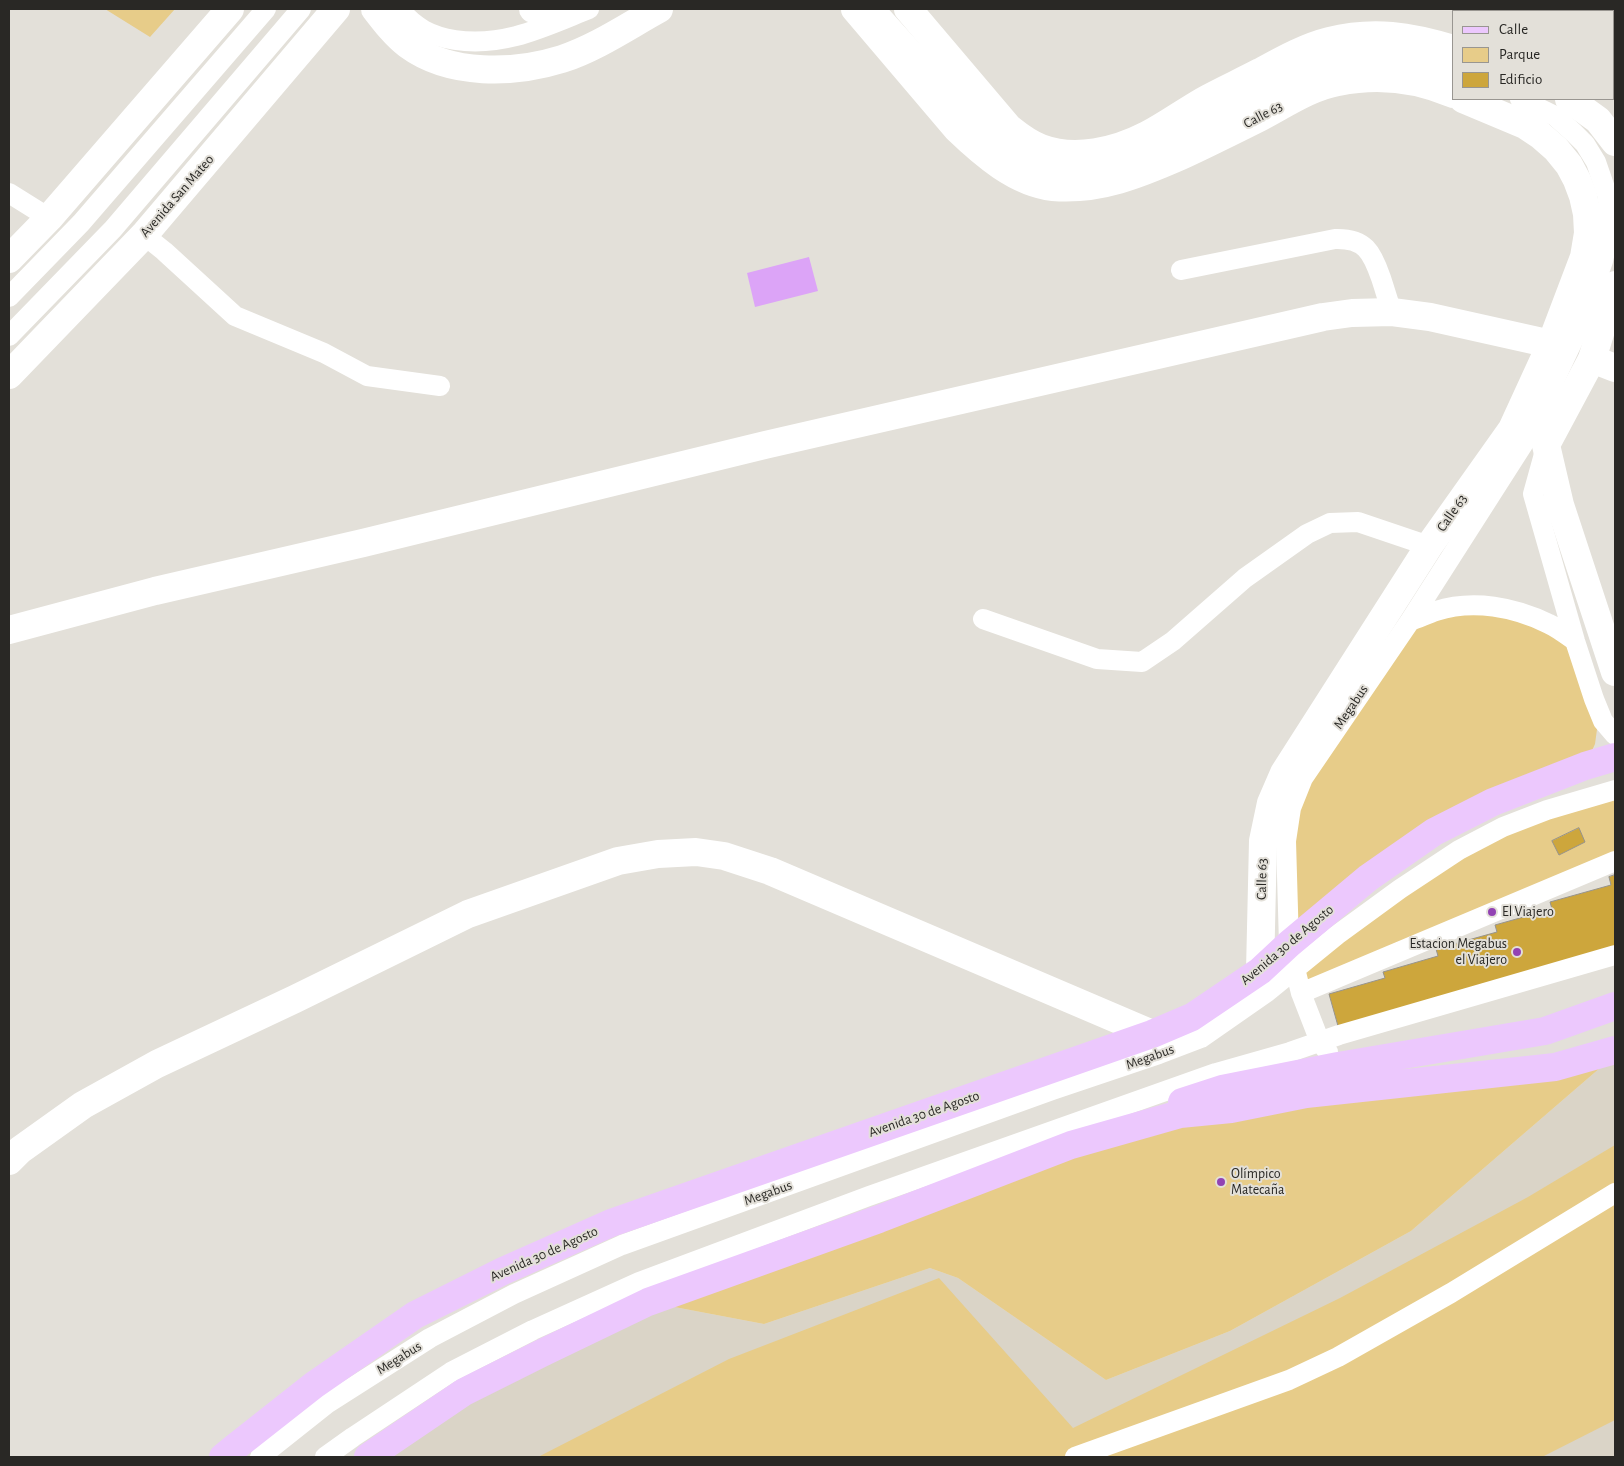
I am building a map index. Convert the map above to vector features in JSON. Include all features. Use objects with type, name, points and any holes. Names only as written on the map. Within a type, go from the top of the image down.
[{"type":"main road","name":"Avenida 30 de Agosto","points":[[223,1457],[314,1385],[415,1314],[503,1271],[611,1223],[1152,1034],[1192,1017],[1260,971],[1292,956],[1368,878],[1434,832],[1493,802],[1585,766],[1615,757]]},
{"type":"main road","points":[[368,1457],[464,1392],[648,1302],[879,1220],[1177,1104],[1222,1089],[1338,1066],[1544,1031],[1615,1006]]},
{"type":"main road","points":[[1071,1145],[1180,1114],[1230,1109],[1306,1094],[1555,1067],[1615,1050]]},
{"type":"street","points":[[9,259],[49,218],[230,9]]},
{"type":"street","name":"Avenida San Mateo","points":[[9,375],[144,235],[336,9]]},
{"type":"street","points":[[375,9],[389,28],[407,44],[424,55],[445,63],[498,69],[521,68],[562,59],[590,47],[659,9]]},
{"type":"street","points":[[533,9],[552,9]]},
{"type":"street","name":"Calle 63","points":[[855,9],[958,129],[975,146],[1011,172],[1052,187],[1106,184],[1133,176],[1219,139],[1308,92],[1337,82],[1370,77],[1398,78],[1452,94]]},
{"type":"street","points":[[908,9],[1009,128],[1022,139],[1040,148],[1066,153],[1100,152],[1125,145],[1147,135],[1202,102],[1304,50],[1329,41],[1352,37],[1391,35],[1421,39],[1452,49]]},
{"type":"street","name":"Calle 63","points":[[1260,971],[1263,841],[1271,803],[1284,773],[1429,546],[1512,429],[1551,344],[1584,257],[1588,233],[1587,214],[1583,196],[1577,180],[1556,149],[1540,135],[1524,125],[1465,100]]},
{"type":"street","points":[[1570,100],[1598,120],[1615,142]]},
{"type":"street","points":[[1615,285],[1604,363],[1546,445],[1560,505],[1615,672]]},
{"type":"street","points":[[9,630],[155,591],[803,436],[1323,317],[1352,313],[1392,312],[1430,317],[1551,344]]},
{"type":"street","points":[[9,1161],[20,1150],[83,1105],[157,1064],[468,914],[618,861],[658,854],[696,852],[724,856],[770,871],[1152,1034]]},
{"type":"lane","points":[[9,297],[81,224],[266,9]]},
{"type":"lane","points":[[9,336],[113,230],[301,9]]},
{"type":"lane","points":[[399,9],[408,19],[423,30],[438,37],[472,42],[489,42],[529,33],[589,9]]},
{"type":"lane","points":[[875,9],[999,145],[1015,156],[1036,165],[1060,171],[1074,172],[1104,168],[1132,161],[1312,68],[1341,59],[1390,56],[1414,59],[1452,72]]},
{"type":"lane","name":"Megabus","points":[[1357,1089],[1320,1042],[1301,993],[1292,956],[1286,841],[1292,808],[1303,778],[1410,621],[1527,438],[1579,328],[1603,261],[1609,233],[1610,213],[1608,194],[1596,162],[1585,144],[1555,116],[1522,100]]},
{"type":"lane","points":[[9,193],[49,218]]},
{"type":"lane","points":[[144,235],[164,250],[235,316],[324,353],[367,376],[440,386]]},
{"type":"lane","points":[[1181,270],[1335,239],[1348,239],[1360,243],[1369,251],[1376,262],[1392,312]]},
{"type":"lane","points":[[1546,445],[1532,494],[1575,641],[1603,721],[1615,735]]},
{"type":"lane","points":[[984,619],[1097,659],[1142,662],[1172,641],[1245,578],[1307,534],[1330,523],[1358,522],[1429,546]]},
{"type":"lane","points":[[1410,621],[1437,610],[1467,606],[1496,607],[1524,613],[1551,624],[1575,641]]},
{"type":"lane","name":"Megabus","points":[[260,1457],[336,1398],[430,1338],[514,1294],[622,1245],[1201,1038],[1267,992],[1292,956],[1337,935],[1400,889],[1459,850],[1503,827],[1547,810],[1615,790]]},
{"type":"lane","points":[[1301,993],[1615,861]]},
{"type":"lane","points":[[325,1457],[451,1372],[533,1330],[639,1282],[869,1196],[1216,1073],[1615,955]]},
{"type":"lane","points":[[1075,1457],[1289,1380],[1338,1357],[1452,1293],[1615,1193]]},
{"type":"shaded area","points":[[809,257],[818,291],[755,307],[747,273]]},
{"type":"shaded area","points":[[1615,1055],[1615,1457],[368,1457],[648,1302],[764,1324],[930,1268],[958,1278],[1106,1380],[1230,1331],[1411,1231]]},
{"type":"green space","points":[[105,9],[175,9],[150,37]]},
{"type":"green space","points":[[1496,607],[1575,641],[1598,722],[1595,744],[1585,766],[1493,802],[1289,944],[1291,808],[1410,621]]},
{"type":"green space","points":[[1615,790],[1615,861],[1301,993],[1295,969],[1459,850]]},
{"type":"green space","name":"Olímpico Matecaña","points":[[1615,1055],[1411,1231],[1230,1331],[1106,1380],[958,1278],[930,1268],[764,1324],[648,1302],[1071,1145]]},
{"type":"green space","points":[[1615,1145],[1615,1420],[1542,1457],[538,1457],[729,1359],[939,1278],[1073,1428],[1340,1298],[1528,1197]]},
{"type":"building","points":[[1579,828],[1585,842],[1559,855],[1552,841]]},
{"type":"building","name":"Estacion Megabus el Viajero","points":[[1615,875],[1615,947],[1338,1026],[1329,994],[1385,978],[1383,972],[1438,956],[1436,949],[1497,932],[1495,925],[1552,909],[1550,902],[1611,885],[1609,877]]},
{"type":"place","name":"El Viajero","points":[[1492,912]]},
{"type":"place","name":"Estacion Megabus el Viajero","points":[[1517,952]]},
{"type":"place","name":"Olímpico Matecaña","points":[[1221,1182]]}]
